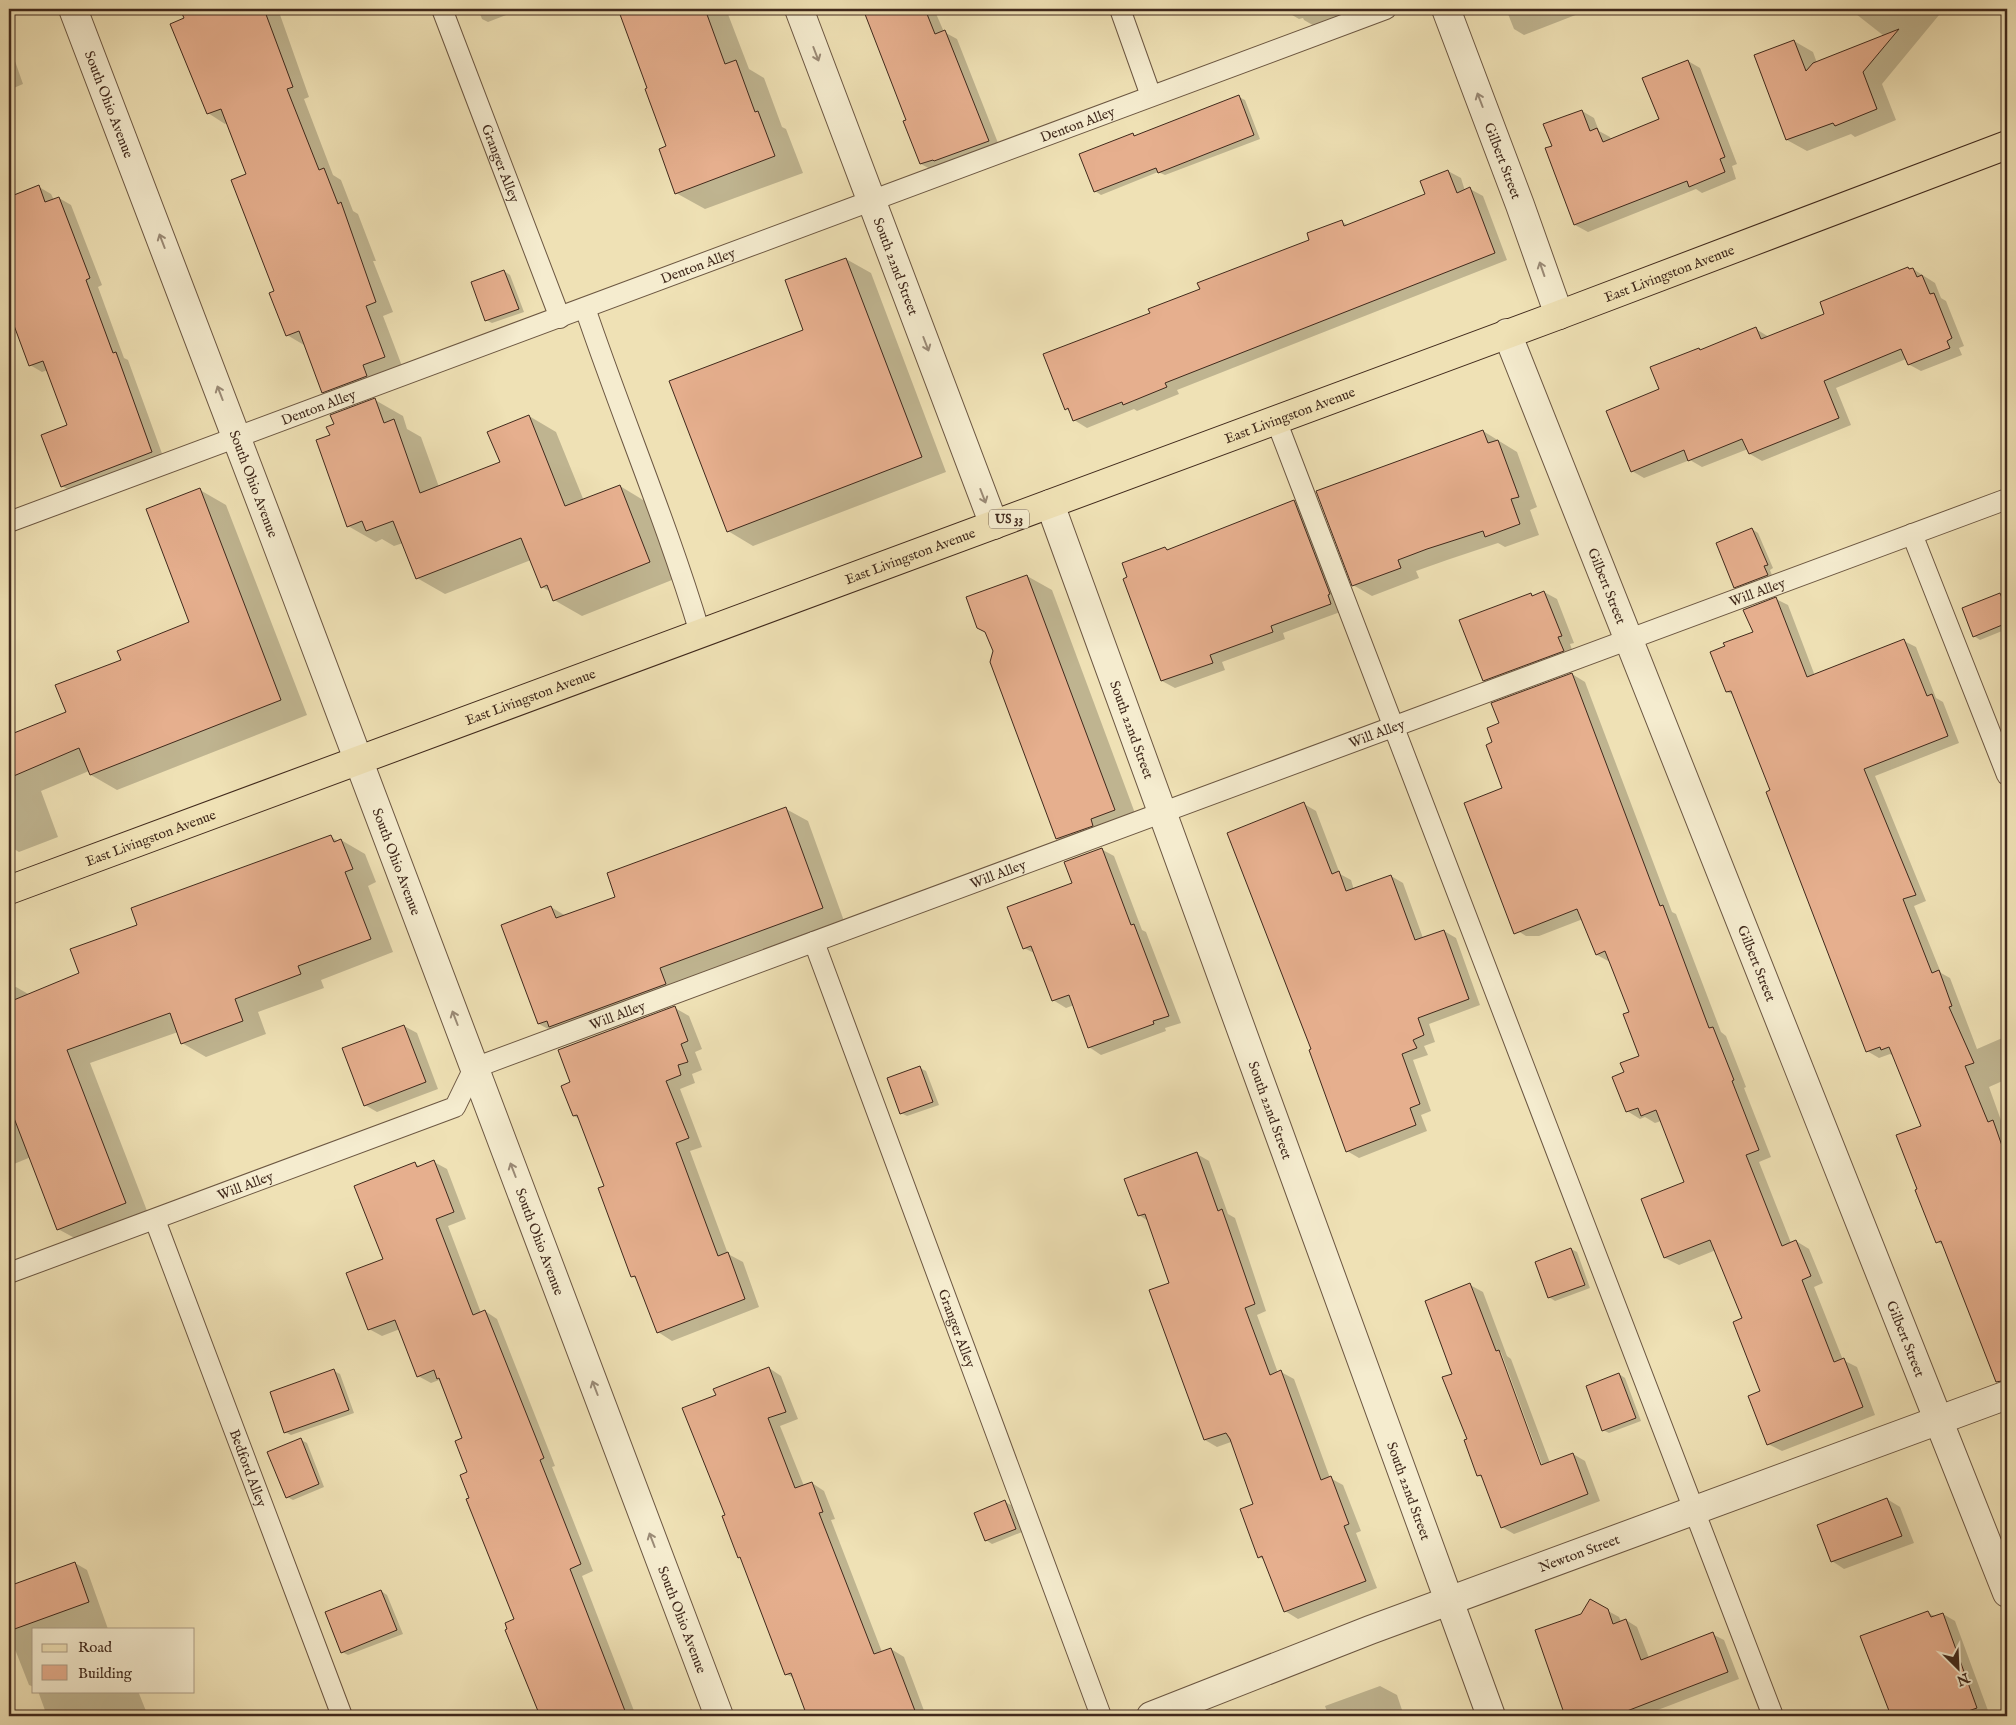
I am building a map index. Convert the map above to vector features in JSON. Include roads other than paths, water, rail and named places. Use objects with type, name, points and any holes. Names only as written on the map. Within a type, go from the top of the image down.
[{"type":"main road","name":"East Livingston Avenue","points":[[9,890],[1559,315],[2007,145]]},
{"type":"street","name":"South Ohio Avenue","points":[[73,9],[238,438],[719,1716]]},
{"type":"street","name":"South 22nd Street","points":[[799,9],[994,525]]},
{"type":"street","name":"Gilbert Street","points":[[1446,9],[1520,205],[1559,315]]},
{"type":"street","name":"Gilbert Street","points":[[1507,333],[2007,1593]]},
{"type":"street","name":"South 22nd Street","points":[[1050,504],[1491,1716]]},
{"type":"street","name":"Newton Street","points":[[1151,1716],[1370,1630],[2007,1395]]},
{"type":"lane","name":"Granger Alley","points":[[442,9],[560,318]]},
{"type":"lane","points":[[1120,9],[1151,96]]},
{"type":"lane","name":"Denton Alley","points":[[9,522],[1386,9]]},
{"type":"lane","points":[[586,308],[603,363],[680,568],[700,634]]},
{"type":"lane","points":[[1276,420],[1773,1716]]},
{"type":"lane","name":"Will Alley","points":[[9,1273],[455,1107],[474,1068],[2007,498]]},
{"type":"lane","points":[[1912,534],[2007,775]]},
{"type":"lane","name":"Granger Alley","points":[[814,942],[1100,1716]]},
{"type":"lane","name":"Bedford Alley","points":[[155,1220],[342,1716]]}]
